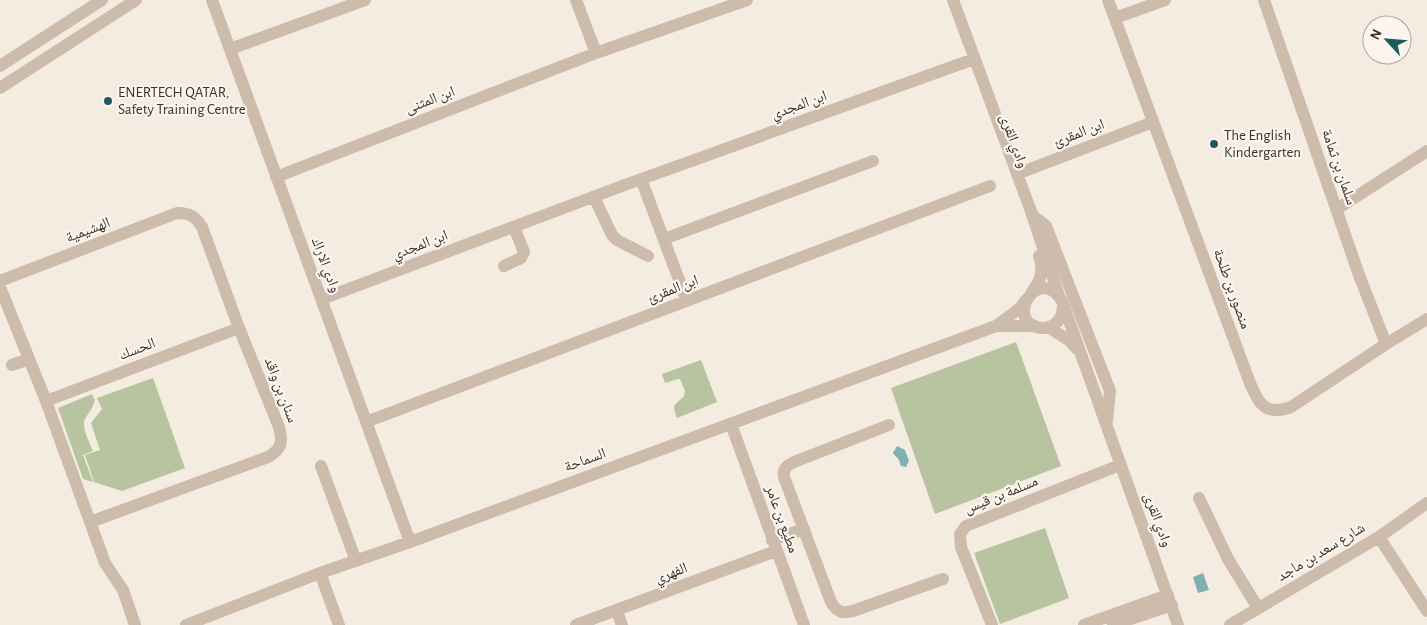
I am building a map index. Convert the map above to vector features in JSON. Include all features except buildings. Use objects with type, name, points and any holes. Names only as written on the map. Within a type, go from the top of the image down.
[{"type":"street","points":[[0,66],[102,0]]},
{"type":"street","points":[[0,88],[136,0]]},
{"type":"street","name":"وادي الاراك","points":[[212,0],[410,542]]},
{"type":"street","points":[[230,49],[365,0]]},
{"type":"street","points":[[576,0],[596,53]]},
{"type":"street","name":"ابن المثنى","points":[[276,177],[596,53],[746,0]]},
{"type":"street","name":"وادي القرى","points":[[945,0],[1032,214],[1061,301],[1178,625]]},
{"type":"street","name":"وادي القرى","points":[[953,0],[971,60],[1042,266],[1040,281],[1029,296]]},
{"type":"street","name":"منصور بن طلحة","points":[[1108,0],[1254,394],[1264,408],[1276,412],[1291,407],[1427,319]]},
{"type":"street","points":[[1115,18],[1165,0]]},
{"type":"street","name":"سلمان بن ثمامة","points":[[1264,0],[1359,275],[1386,344]]},
{"type":"street","name":"ابن المجدي","points":[[322,299],[641,179],[971,60]]},
{"type":"street","name":"ابن المقرئ","points":[[1016,174],[1153,122]]},
{"type":"street","points":[[1336,208],[1427,151]]},
{"type":"street","points":[[664,239],[873,161]]},
{"type":"street","points":[[641,179],[687,301]]},
{"type":"street","name":"ابن المقرئ","points":[[366,422],[990,186]]},
{"type":"street","points":[[594,197],[612,235],[617,240],[648,256]]},
{"type":"street","name":"الهشيمية","points":[[0,281],[177,213],[188,213]]},
{"type":"street","name":"سنان بن واقد","points":[[90,522],[268,457],[278,450],[282,444],[282,437],[202,227],[196,218],[188,213]]},
{"type":"street","name":"وادي القرى","points":[[1032,214],[1046,226],[1110,391],[1107,426]]},
{"type":"street","points":[[504,266],[521,258],[524,252],[514,227]]},
{"type":"street","points":[[0,287],[46,401],[105,563],[116,578],[127,601],[135,625]]},
{"type":"street","points":[[1046,289],[1051,290],[1061,301],[1061,317],[1054,325],[1048,327],[1035,326],[1025,315],[1024,304],[1029,296],[1046,289]]},
{"type":"street","name":"السماحة","points":[[186,625],[996,326],[1020,308],[1029,296]]},
{"type":"street","name":"السماحة","points":[[996,326],[1035,326]]},
{"type":"street","name":"وادي القرى","points":[[1048,327],[1070,341],[1080,352]]},
{"type":"street","name":"الحسك","points":[[46,401],[239,328]]},
{"type":"street","points":[[6,367],[29,359]]},
{"type":"street","name":"مطيع بن عامر","points":[[731,424],[804,625]]},
{"type":"street","points":[[889,425],[787,465],[784,477],[831,602],[836,610],[840,612],[852,611],[943,579]]},
{"type":"street","name":"مسلمة بن قيس","points":[[992,625],[961,547],[960,534],[966,526],[1120,465]]},
{"type":"street","points":[[321,466],[356,561]]},
{"type":"street","points":[[1199,498],[1228,559],[1258,608]]},
{"type":"street","name":"شارع سعد بن ماجد","points":[[1230,625],[1379,537],[1427,503]]},
{"type":"street","name":"الفهري","points":[[576,625],[617,611],[774,545],[804,529]]},
{"type":"street","points":[[1379,537],[1427,611]]},
{"type":"street","points":[[320,574],[339,625]]},
{"type":"street","points":[[1084,625],[1170,600]]},
{"type":"street","points":[[1113,625],[1170,600]]},
{"type":"street","points":[[617,611],[622,625]]},
{"type":"green space","points":[[1016,342],[1061,466],[935,514],[891,388]]},
{"type":"green space","points":[[701,360],[717,402],[677,418],[674,407],[684,396],[685,391],[680,379],[665,383],[662,374]]},
{"type":"green space","points":[[153,378],[185,468],[122,491],[94,482],[85,455],[100,450],[91,423],[102,409],[97,398]]},
{"type":"green space","points":[[92,394],[95,400],[85,419],[84,427],[93,451],[83,455],[93,482],[83,479],[58,408]]},
{"type":"green space","points":[[1045,528],[1069,598],[1000,624],[974,553]]},
{"type":"water","points":[[897,446],[905,450],[909,461],[906,467],[901,466],[893,453]]},
{"type":"water","points":[[1203,573],[1209,590],[1198,593],[1193,577]]},
{"type":"place","name":"ENERTECH QATAR, Safety Training Centre","points":[[108,101]]},
{"type":"place","name":"The English Kindergarten","points":[[1214,144]]}]
